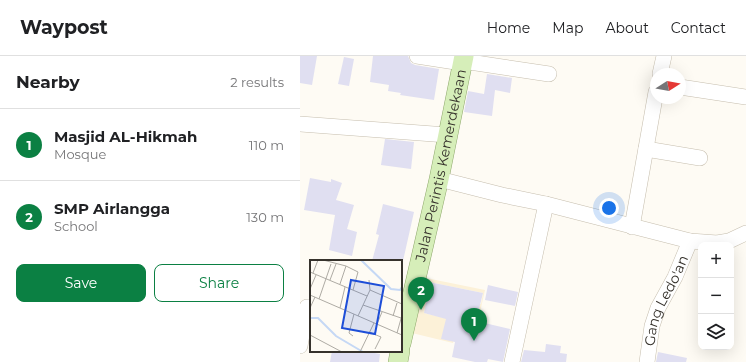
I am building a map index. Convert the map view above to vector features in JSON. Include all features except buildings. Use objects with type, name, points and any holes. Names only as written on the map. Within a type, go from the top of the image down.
[{"type":"main road","name":"Jalan Perintis Kemerdekaan","points":[[402,337],[439,179],[463,60]]},
{"type":"main road","name":"Jalan Perintis Kemerdekaan","points":[[398,362],[399,352]]},
{"type":"street","points":[[417,56],[463,60],[549,74]]},
{"type":"street","points":[[661,68],[664,56]]},
{"type":"street","points":[[686,88],[746,97]]},
{"type":"street","points":[[632,227],[654,104]]},
{"type":"street","points":[[300,124],[447,135]]},
{"type":"street","points":[[646,149],[700,158]]},
{"type":"street","points":[[439,179],[502,195],[546,204],[690,241],[717,243],[729,241],[746,232]]},
{"type":"street","points":[[512,362],[546,204]]},
{"type":"street","name":"Gang Ledo'an","points":[[647,362],[652,326],[658,308],[676,277],[690,241]]},
{"type":"street","points":[[300,346],[306,307]]},
{"type":"shaded area","points":[[426,278],[485,290],[478,321],[460,317],[453,343],[412,333]],"holes":[[[429,282],[483,293],[481,304],[427,293]],[[427,301],[445,318],[424,313]]]},
{"type":"place","name":"SMP Airlangga","points":[[421,310]]},
{"type":"place","name":"Masjid AL-Hikmah","points":[[474,341]]}]
